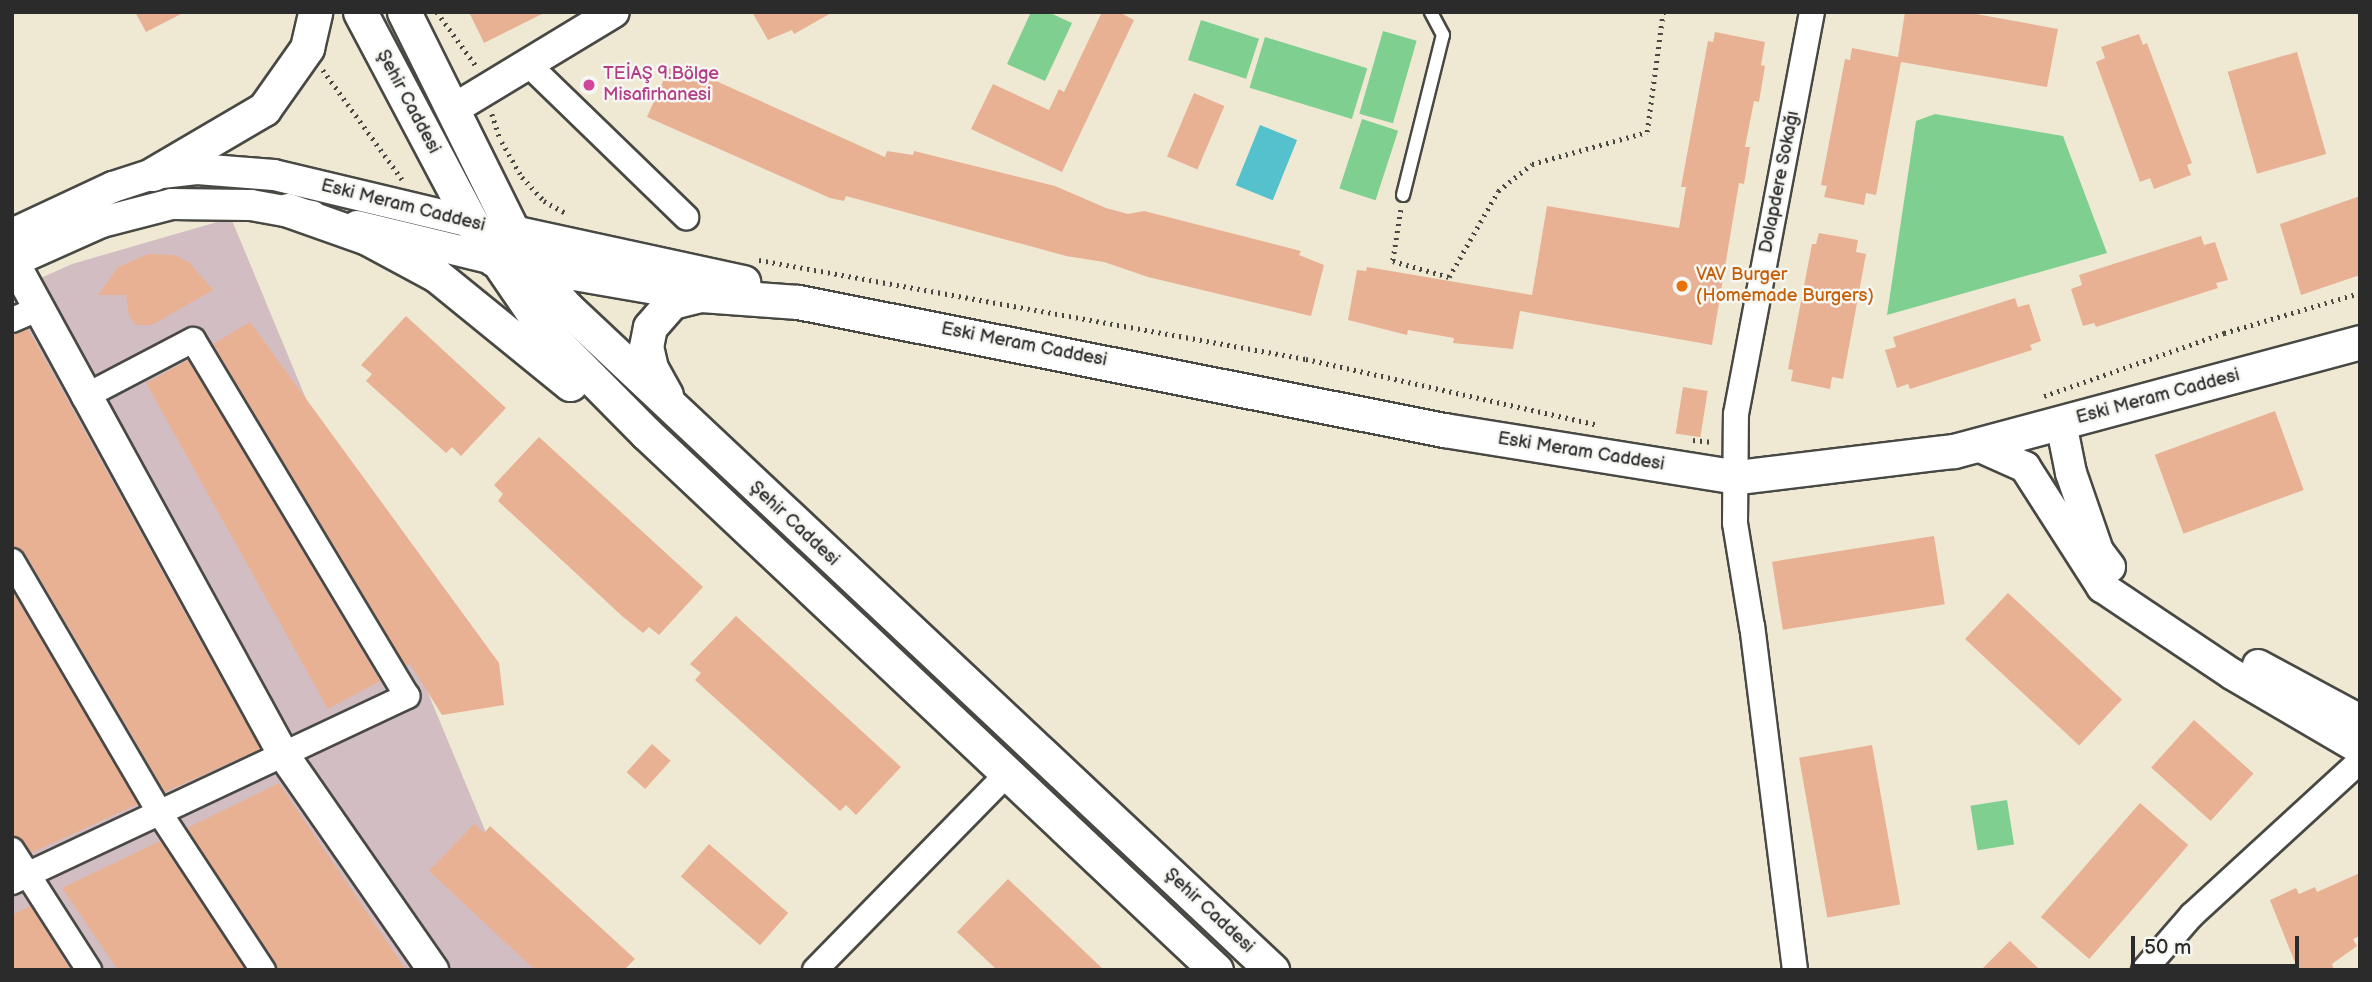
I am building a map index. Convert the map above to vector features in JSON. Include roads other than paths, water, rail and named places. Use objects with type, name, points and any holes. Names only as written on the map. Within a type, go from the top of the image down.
[{"type":"main road","points":[[153,174],[264,109],[307,48],[315,12]]},
{"type":"main road","name":"Şehir Caddesi","points":[[360,12],[471,222]]},
{"type":"main road","name":"Şehir Caddesi","points":[[404,12],[452,110],[503,246],[546,332],[646,433],[1216,970]]},
{"type":"main road","points":[[288,210],[367,238],[436,275],[575,388],[646,433]]},
{"type":"main road","name":"Eski Meram Caddesi","points":[[471,222],[503,246],[726,276],[798,302]]},
{"type":"main road","name":"Şehir Caddesi","points":[[503,246],[530,267],[678,415],[1272,970]]},
{"type":"main road","name":"Eski Meram Caddesi","points":[[530,267],[701,295],[798,302],[1444,430],[1739,461],[1976,446],[2360,342]]},
{"type":"main road","points":[[678,415],[651,368],[646,347],[650,327],[661,311],[672,302],[701,295]]},
{"type":"street","points":[[452,110],[614,12]]},
{"type":"street","name":"Dolapdere Sokağı","points":[[1795,970],[1752,627],[1735,523],[1739,461],[1736,414],[1812,12]]},
{"type":"street","points":[[529,65],[686,217]]},
{"type":"street","name":"Eski Meram Caddesi","points":[[12,234],[153,174],[238,170],[471,222]]},
{"type":"street","name":"Eski Meram Caddesi","points":[[13,261],[102,222],[172,204],[211,202],[288,210],[503,246]]},
{"type":"street","points":[[13,261],[25,314],[84,397],[283,754],[433,970]]},
{"type":"street","points":[[19,878],[161,815],[407,696],[193,340],[84,397]]},
{"type":"street","points":[[2061,423],[2071,473],[2098,551],[2121,583],[2169,615],[2360,720]]},
{"type":"street","points":[[1976,446],[2025,467],[2102,587],[2232,674],[2360,749]]},
{"type":"street","points":[[12,561],[161,815],[262,970]]},
{"type":"street","points":[[2144,970],[2192,915],[2360,761]]},
{"type":"street","points":[[816,970],[1006,775]]},
{"type":"street","points":[[12,850],[19,878],[89,970]]},
{"type":"lane","points":[[1403,195],[1443,35],[1431,12]]},
{"type":"water","points":[[1260,125],[1297,140],[1273,200],[1236,185]]},
{"type":"place","name":"TEİAŞ 9.Bölge Misafirhanesi","points":[[589,85]]},
{"type":"place","name":"VAV Burger (Homemade Burgers)","points":[[1682,286]]}]
